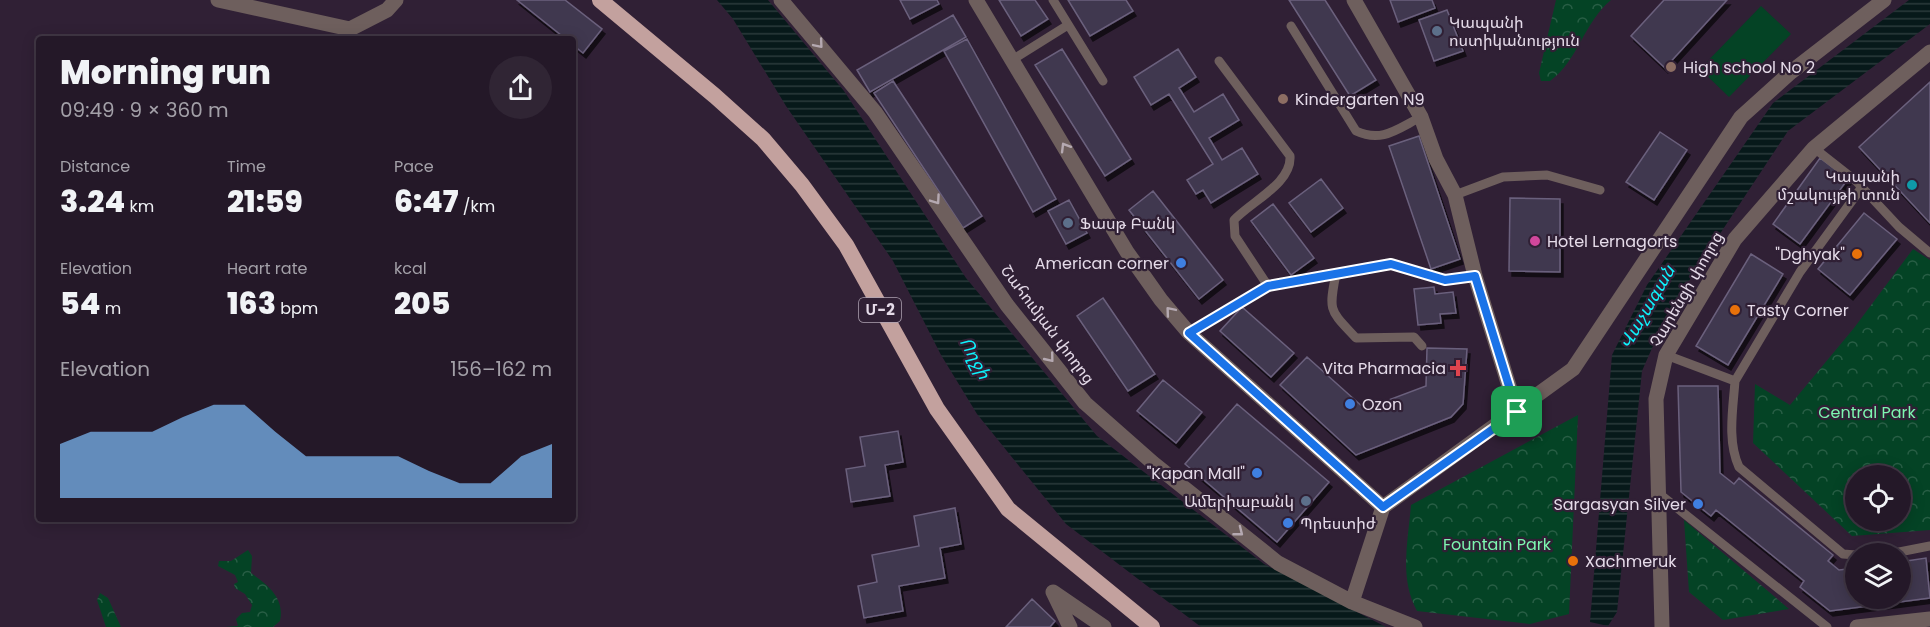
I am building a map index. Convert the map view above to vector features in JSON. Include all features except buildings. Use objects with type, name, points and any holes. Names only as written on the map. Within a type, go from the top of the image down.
[{"type":"highway","name":"Մ-2","points":[[600,0],[763,139],[802,185],[846,245],[937,409],[1008,508],[1152,627]]},
{"type":"street","points":[[218,0],[350,34],[387,10],[396,0]]},
{"type":"street","name":"Շահումյան փողոց","points":[[781,0],[875,112],[1007,305],[1085,403],[1153,463],[1278,563],[1352,602],[1415,627]]},
{"type":"street","points":[[976,0],[1127,252],[1189,333],[1383,507]]},
{"type":"street","points":[[1354,0],[1421,117],[1436,159],[1455,195],[1475,276],[1517,412]]},
{"type":"street","points":[[1352,602],[1383,507],[1517,412],[1573,369],[1742,117],[1791,72],[1884,0]]},
{"type":"street","name":"Չարենցի փողոց","points":[[1662,627],[1656,399],[1666,355],[1735,239],[1814,148],[1930,52]]},
{"type":"street","points":[[1070,627],[1053,592],[1104,627]]},
{"type":"street","points":[[1857,627],[1930,619]]},
{"type":"lane","points":[[1053,0],[1103,81]]},
{"type":"lane","points":[[1012,60],[1068,25]]},
{"type":"lane","points":[[1291,26],[1356,131],[1370,137],[1385,135],[1421,117]]},
{"type":"lane","points":[[1219,61],[1290,156],[1291,166],[1284,179],[1247,206],[1234,220],[1235,236],[1268,286]]},
{"type":"lane","points":[[1814,148],[1862,187],[1899,227],[1930,253]]},
{"type":"lane","points":[[1455,195],[1503,177],[1547,175],[1600,190]]},
{"type":"lane","points":[[1845,554],[1739,467],[1733,454],[1732,420],[1735,381],[1800,272],[1862,187]]},
{"type":"lane","points":[[1189,333],[1268,286],[1391,264],[1445,280],[1475,276]]},
{"type":"lane","points":[[1336,274],[1330,303],[1334,315],[1356,338],[1414,337],[1422,346]]},
{"type":"lane","points":[[1666,355],[1735,381]]},
{"type":"lane","points":[[1658,492],[1827,627]]},
{"type":"lane","points":[[1911,550],[1930,546]]},
{"type":"green space","points":[[1556,0],[1611,0],[1594,19],[1560,73],[1550,81],[1541,81],[1539,73]]},
{"type":"green space","points":[[1761,6],[1791,34],[1729,97],[1700,69]]},
{"type":"green space","name":"Central Park","points":[[1913,249],[1930,260],[1930,530],[1852,536],[1847,531],[1911,531],[1911,465],[1845,465],[1845,529],[1753,443],[1755,384],[1790,405],[1854,328]]},
{"type":"green space","name":"Fountain Park","points":[[1578,415],[1569,614],[1530,624],[1417,611],[1411,598],[1406,573],[1411,505]]},
{"type":"green space","points":[[1684,520],[1789,609],[1723,620],[1689,592]]},
{"type":"green space","points":[[248,550],[252,556],[251,573],[269,587],[280,605],[280,621],[273,627],[226,627],[238,626],[236,619],[242,613],[250,612],[252,605],[245,594],[235,588],[234,584],[238,582],[235,575],[218,566],[219,561],[231,561]]},
{"type":"green space","points":[[100,593],[108,598],[121,627],[106,627],[97,600]]},
{"type":"water","name":"Ողջի","points":[[717,0],[768,0],[844,91],[966,278],[1097,436],[1264,564],[1386,627],[1201,627],[1066,524],[977,414],[941,355],[893,261],[786,106],[733,19]]},
{"type":"water","name":"Վաչագան","points":[[1909,0],[1930,0],[1930,24],[1788,131],[1667,314],[1642,371],[1617,612],[1608,626],[1590,622],[1612,355],[1647,285],[1773,103]]},
{"type":"place","name":"Կապանի ոստիկանություն","points":[[1437,31]]},
{"type":"place","name":"High school No 2","points":[[1671,67]]},
{"type":"place","name":"Kindergarten N9","points":[[1283,99]]},
{"type":"place","name":"Կապանի մշակույթի տուն","points":[[1912,185]]},
{"type":"place","name":"Ֆասթ Բանկ","points":[[1068,223]]},
{"type":"place","name":"Hotel Lernagorts","points":[[1535,241]]},
{"type":"place","name":"\"Dghyak\"","points":[[1857,254]]},
{"type":"place","name":"American corner","points":[[1181,263]]},
{"type":"place","name":"Tasty Corner","points":[[1735,310]]},
{"type":"place","name":"Vita Pharmacia","points":[[1458,368]]},
{"type":"place","name":"Ozon","points":[[1350,404]]},
{"type":"place","name":"\"Kapan Mall\"","points":[[1257,473]]},
{"type":"place","name":"Ամերիաբանկ","points":[[1306,501]]},
{"type":"place","name":"Sargasyan Silver","points":[[1698,504]]},
{"type":"place","name":"Պրեստիժ","points":[[1288,523]]},
{"type":"place","name":"Xachmeruk","points":[[1573,561]]},
{"type":"route","points":[[1391,264],[1445,280],[1475,276],[1517,412],[1383,507],[1189,333],[1268,286],[1391,264]]}]
